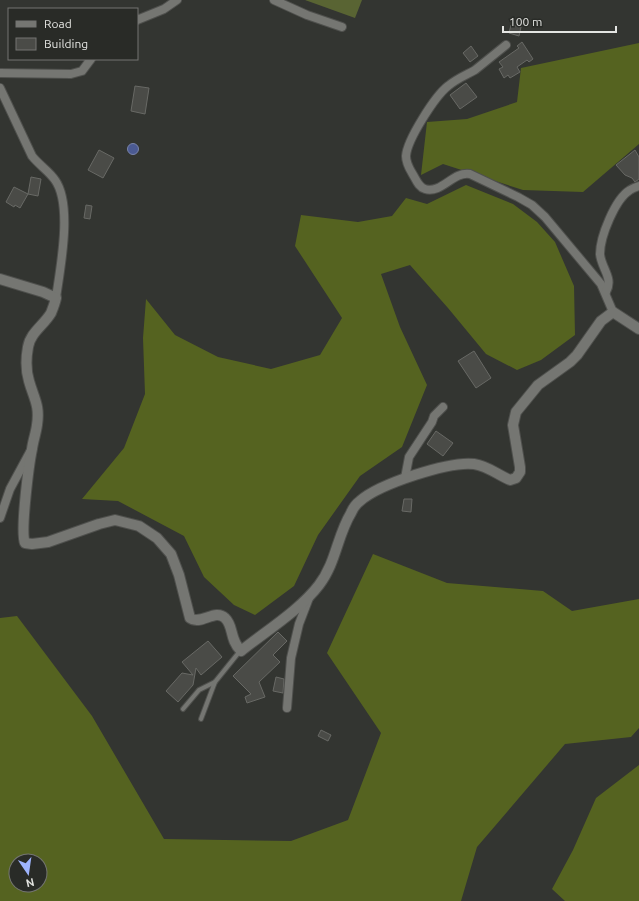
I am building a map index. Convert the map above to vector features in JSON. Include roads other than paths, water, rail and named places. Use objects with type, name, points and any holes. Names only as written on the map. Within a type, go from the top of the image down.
[{"type":"street","points":[[138,20],[164,9],[177,0]]},
{"type":"street","points":[[274,0],[307,15],[342,27]]},
{"type":"street","points":[[506,45],[448,86],[427,112],[406,154],[406,161],[409,169],[421,187],[426,190],[433,190],[460,174],[470,174],[532,205],[562,235],[602,284],[613,312],[639,328]]},
{"type":"street","points":[[0,73],[70,74],[82,70],[90,60]]},
{"type":"street","points":[[0,88],[32,156],[56,181],[62,194],[64,204],[63,238],[56,298],[51,312],[29,340],[28,348],[28,375],[38,406],[38,414],[32,450],[23,528],[25,542],[32,544],[48,542],[115,520],[140,526],[157,538],[171,554],[181,581],[190,618],[199,620],[219,614],[222,615],[228,621],[234,644],[241,651],[310,596],[331,566],[345,524],[355,506],[368,495],[405,478],[448,466],[467,463],[482,466],[510,480],[519,476],[520,467],[513,432],[516,412],[538,385],[565,366],[577,355],[601,322],[613,312]]},
{"type":"street","points":[[606,292],[610,282],[601,260],[600,253],[603,236],[622,198],[630,190],[639,186]]},
{"type":"street","points":[[0,279],[43,292],[56,298]]},
{"type":"street","points":[[405,478],[409,458],[432,422],[434,416],[443,407]]},
{"type":"street","points":[[0,518],[10,489],[32,450]]},
{"type":"street","points":[[287,708],[291,658],[299,624],[310,596]]},
{"type":"lane","points":[[202,719],[215,682],[241,651]]},
{"type":"lane","points":[[184,709],[199,690],[215,682]]},
{"type":"water","points":[[133,143],[137,145],[139,149],[137,153],[133,155],[129,153],[127,149],[129,145]]}]
